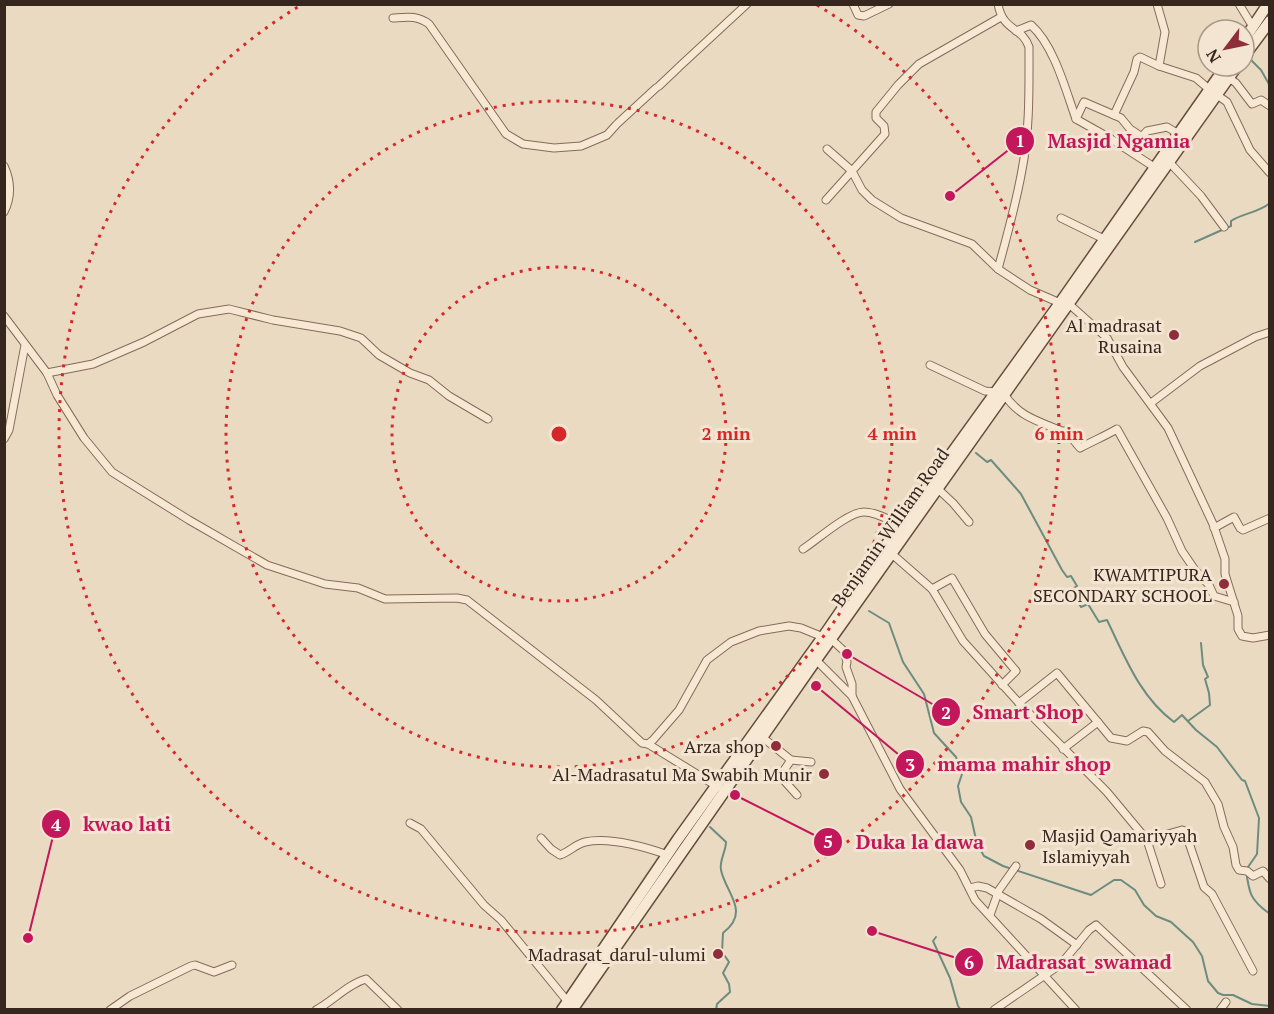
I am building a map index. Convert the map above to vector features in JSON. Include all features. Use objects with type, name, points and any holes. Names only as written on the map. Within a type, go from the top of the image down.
[{"type":"main road","points":[[1256,22],[1268,4]]},
{"type":"main road","points":[[1256,39],[1269,21]]},
{"type":"main road","name":"Benjamin William Road","points":[[567,1007],[668,855],[762,737],[816,660],[827,638],[900,525],[1170,163],[1220,78]]},
{"type":"main road","name":"Benjamin William Road","points":[[1064,304],[1104,239],[1178,133],[1229,78]]},
{"type":"main road","name":"Benjamin William Road","points":[[567,1007],[827,638],[938,489],[1000,393]]},
{"type":"street","points":[[393,18],[411,16],[422,18],[429,24],[506,134],[523,144],[554,148],[581,146],[607,135],[747,4]]},
{"type":"street","points":[[853,4],[858,15],[864,16],[889,4]]},
{"type":"street","points":[[998,4],[1001,17],[1025,39],[1029,47],[1023,169],[998,268]]},
{"type":"street","points":[[1157,4],[1165,32],[1159,66]]},
{"type":"street","points":[[1239,4],[1248,18]]},
{"type":"street","points":[[826,200],[885,134],[884,126],[876,118],[876,112],[898,85],[919,64],[1001,17]]},
{"type":"street","points":[[1016,30],[1030,25],[1041,37],[1061,79],[1076,119],[1154,166]]},
{"type":"street","points":[[1113,115],[1134,72],[1137,59],[1140,57],[1196,78],[1227,102],[1250,150],[1269,173]]},
{"type":"street","points":[[1229,78],[1236,83],[1252,105],[1261,100],[1269,105]]},
{"type":"street","points":[[1076,119],[1084,102],[1121,118],[1130,129],[1142,137]]},
{"type":"street","points":[[1129,150],[1147,131],[1167,127],[1178,133]]},
{"type":"street","points":[[827,148],[852,171],[862,190],[872,200],[901,218],[972,244],[998,268],[1030,291],[1064,304],[1107,338],[1123,367],[1168,428],[1214,528],[1224,559],[1225,574],[1242,636],[1253,638],[1269,635]]},
{"type":"street","points":[[1170,163],[1201,196],[1224,227]]},
{"type":"street","points":[[4,166],[10,190],[4,212]]},
{"type":"street","points":[[1061,218],[1104,239]]},
{"type":"street","points":[[47,373],[93,364],[144,342],[198,314],[229,309],[273,320],[340,331],[361,338],[380,355],[410,373],[429,380],[449,396],[488,418]]},
{"type":"street","points":[[4,316],[47,373],[57,395],[84,438],[112,472],[267,565],[325,584],[358,588],[385,599],[457,598],[467,600],[596,700],[642,743],[648,744],[720,788]]},
{"type":"street","points":[[1151,403],[1200,366],[1269,332]]},
{"type":"street","points":[[4,439],[9,430],[25,345]]},
{"type":"street","points":[[930,365],[986,391],[1000,393],[1026,417],[1066,431],[1080,448],[1118,429],[1167,518],[1182,551],[1209,585],[1214,596],[1234,602]]},
{"type":"street","points":[[938,489],[949,498],[969,522]]},
{"type":"street","points":[[803,549],[853,515],[863,512],[878,515],[900,525]]},
{"type":"street","points":[[1214,528],[1234,517],[1243,530],[1269,518]]},
{"type":"street","points":[[891,554],[932,589],[963,641],[1018,703],[1107,792],[1147,840],[1161,884]]},
{"type":"street","points":[[932,589],[952,578],[985,634],[1016,671],[1002,685]]},
{"type":"street","points":[[648,744],[679,710],[707,660],[731,642],[759,631],[789,626],[827,638],[844,651],[846,667],[852,684],[852,696]]},
{"type":"street","points":[[816,660],[852,696],[900,789],[954,862],[975,900],[1076,1010]]},
{"type":"street","points":[[1018,703],[1058,673],[1112,738],[1126,741],[1146,730],[1165,751],[1205,782],[1218,804],[1239,870],[1246,871],[1253,876],[1263,871],[1269,879]]},
{"type":"street","points":[[1063,749],[1098,722]]},
{"type":"street","points":[[762,737],[790,760],[811,762]]},
{"type":"street","points":[[790,760],[780,776],[797,795]]},
{"type":"street","points":[[410,823],[421,829],[484,905],[501,920],[567,1007]]},
{"type":"street","points":[[1147,840],[1185,831],[1204,888],[1212,894],[1252,971]]},
{"type":"street","points":[[541,838],[560,855],[568,853],[585,842],[622,843],[668,855]]},
{"type":"street","points":[[990,915],[997,896],[1016,866]]},
{"type":"street","points":[[970,888],[978,886],[987,888],[1041,920],[1077,945]]},
{"type":"street","points":[[994,1010],[1069,956],[1089,930],[1096,925],[1186,1010]]},
{"type":"street","points":[[110,1010],[146,988],[191,966],[195,965],[214,972],[232,964]]},
{"type":"street","points":[[316,1010],[329,1004],[359,981],[366,979],[398,1010]]},
{"type":"street","points":[[1220,1010],[1226,1002]]},
{"type":"waterway","points":[[1256,65],[1270,86]]},
{"type":"waterway","points":[[1195,242],[1231,226],[1231,221],[1270,203]]},
{"type":"waterway","points":[[976,453],[987,462],[991,460],[1021,494],[1062,570],[1067,577],[1071,576],[1077,586],[1071,590],[1081,607],[1088,604],[1099,622],[1107,620],[1134,676],[1152,701],[1174,722],[1182,715],[1217,747],[1245,781],[1259,818],[1257,854],[1246,870],[1248,885],[1254,900],[1270,914]]},
{"type":"waterway","points":[[869,611],[889,623],[903,662],[924,694],[934,733],[956,757],[962,774],[958,786],[961,802],[971,817],[977,844],[984,856],[1003,866],[1091,895],[1114,880],[1121,880],[1135,890],[1144,905],[1156,916],[1171,922],[1193,942],[1202,956],[1208,981],[1218,993],[1233,995],[1252,1004],[1270,1006]]},
{"type":"waterway","points":[[1188,721],[1210,705],[1205,679],[1208,677],[1203,665],[1201,643]]},
{"type":"waterway","points":[[710,827],[726,842],[721,870],[736,910],[731,925],[723,933],[722,952],[729,962],[723,973],[729,984],[730,992],[717,1004],[716,1010]]},
{"type":"waterway","points":[[936,937],[933,941],[950,978],[961,1010]]},
{"type":"place","name":"Masjid Ngamia","points":[[950,196]]},
{"type":"place","name":"Al madrasat Rusaina","points":[[1174,335]]},
{"type":"place","name":"KWAMTIPURA SECONDARY SCHOOL","points":[[1224,584]]},
{"type":"place","name":"Smart Shop","points":[[847,654]]},
{"type":"place","name":"mama mahir shop","points":[[816,686]]},
{"type":"place","name":"Arza shop","points":[[776,746]]},
{"type":"place","name":"Al-Madrasatul Ma Swabih Munir","points":[[824,774]]},
{"type":"place","name":"Duka la dawa","points":[[735,795]]},
{"type":"place","name":"Masjid Qamariyyah Islamiyyah","points":[[1030,845]]},
{"type":"place","name":"Madrasat_swamad","points":[[872,931]]},
{"type":"place","name":"kwao lati","points":[[28,938]]},
{"type":"place","name":"Madrasat_darul-ulumi","points":[[718,954]]}]
